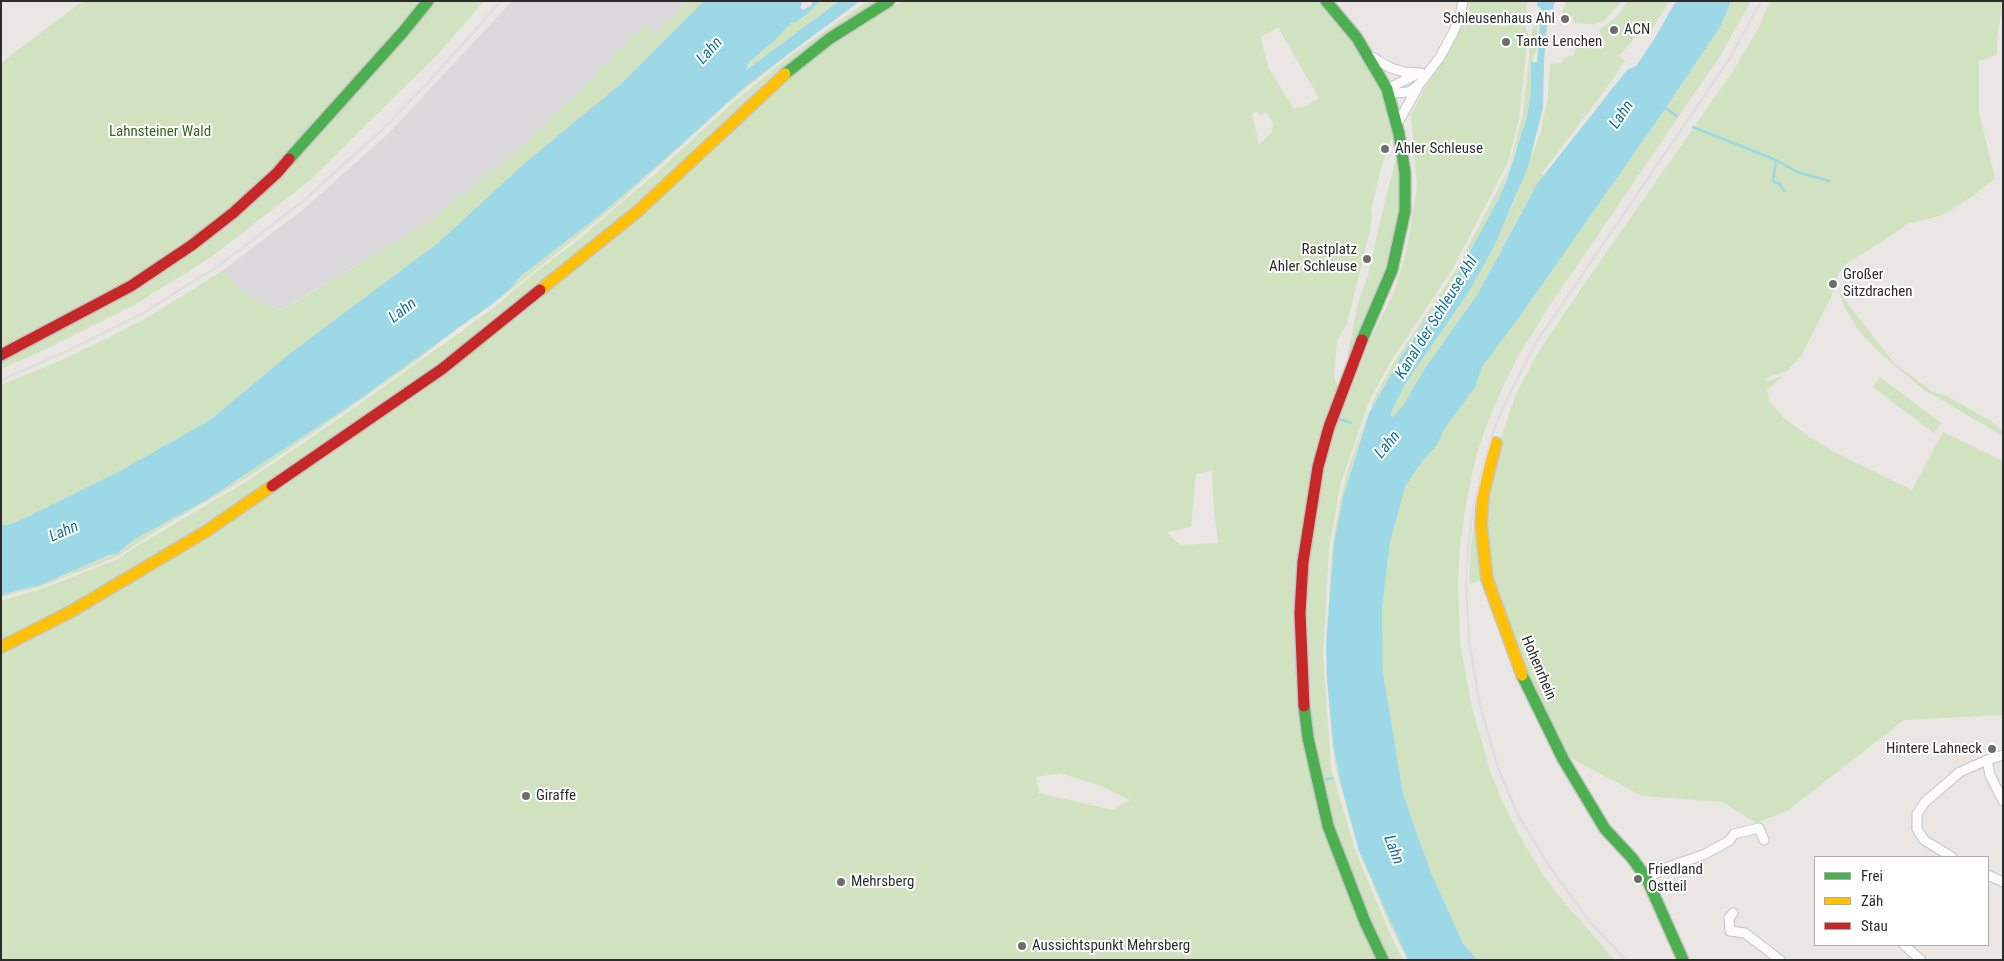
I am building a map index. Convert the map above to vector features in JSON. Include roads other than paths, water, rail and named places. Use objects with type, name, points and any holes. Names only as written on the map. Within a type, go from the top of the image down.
[{"type":"main road","points":[[1,355],[131,286],[233,213],[277,173],[403,32],[428,1]]},
{"type":"main road","points":[[1,647],[70,612],[205,532],[442,369],[638,211],[774,83],[829,39],[889,1]]},
{"type":"main road","points":[[1326,1],[1344,21],[1369,56],[1387,89],[1397,124],[1405,173],[1405,210],[1402,229],[1386,287],[1359,346],[1325,443],[1310,509],[1303,562],[1300,613],[1303,695],[1308,738],[1317,782],[1328,826],[1346,875],[1383,960]]},
{"type":"main road","name":"Hohenrhein","points":[[1496,443],[1483,495],[1481,525],[1486,572],[1497,609],[1521,673],[1563,759],[1605,829],[1632,858],[1647,879],[1683,960]]},
{"type":"street","points":[[1387,89],[1394,93],[1408,92],[1414,89],[1440,58],[1460,16],[1463,1]]},
{"type":"street","points":[[1369,56],[1391,68],[1424,75]]},
{"type":"street","points":[[1397,124],[1424,75]]},
{"type":"street","points":[[1950,856],[1924,840],[1917,829],[1917,814],[1931,796],[1960,772],[2003,755]]},
{"type":"street","points":[[1987,760],[1999,786],[2003,801]]},
{"type":"street","points":[[1647,879],[1662,869],[1712,850],[1729,841],[1734,834],[1759,828],[1764,840]]},
{"type":"street","points":[[1989,875],[2003,882]]},
{"type":"street","points":[[1733,913],[1729,918],[1730,931],[1745,933],[1780,960]]},
{"type":"street","points":[[1905,946],[1921,960]]},
{"type":"water","name":"Lahn","points":[[704,1],[801,1],[800,7],[803,10],[812,5],[812,1],[820,1],[807,14],[796,22],[792,22],[774,41],[748,63],[746,70],[839,1],[860,1],[747,85],[600,215],[521,276],[509,290],[493,303],[354,403],[208,499],[135,539],[116,554],[109,555],[38,586],[1,595],[1,521],[2,525],[9,525],[25,518],[118,472],[210,420],[288,355],[438,243],[524,164],[623,82]]},
{"type":"water","points":[[1537,1],[1555,1],[1553,9],[1548,10],[1543,108],[1528,167],[1495,244],[1470,290],[1406,383],[1392,410],[1391,416],[1393,417],[1404,404],[1423,371],[1477,295],[1537,184],[1627,70],[1636,66],[1676,1],[1731,1],[1720,27],[1659,118],[1523,312],[1482,367],[1475,387],[1444,430],[1437,445],[1423,460],[1405,487],[1390,542],[1382,609],[1383,673],[1403,794],[1431,873],[1463,943],[1477,960],[1408,960],[1359,851],[1343,793],[1333,745],[1326,645],[1334,543],[1343,497],[1369,413],[1401,357],[1451,286],[1499,198],[1508,176],[1527,116],[1531,92],[1531,62],[1537,62],[1541,9],[1537,6]]},
{"type":"waterway","points":[[1664,107],[1677,116]]},
{"type":"waterway","points":[[1693,127],[1776,160],[1797,172],[1829,181]]},
{"type":"waterway","points":[[1776,160],[1773,182],[1779,183],[1784,191]]},
{"type":"waterway","points":[[1340,419],[1351,423]]},
{"type":"waterway","points":[[1324,780],[1332,778]]},
{"type":"railway","points":[[1,380],[63,353],[143,313],[215,268],[242,248],[303,201],[384,128],[425,86],[501,1]]},
{"type":"railway","points":[[1626,960],[1591,923],[1551,869],[1518,815],[1498,768],[1480,705],[1469,641],[1466,582],[1468,548],[1474,505],[1493,432],[1505,403],[1535,344],[1730,58],[1761,1]]},
{"type":"place","name":"Schleusenhaus Ahl","points":[[1565,19]]},
{"type":"place","name":"ACN","points":[[1614,30]]},
{"type":"place","name":"Tante Lenchen","points":[[1506,42]]},
{"type":"place","name":"Ahler Schleuse","points":[[1385,149]]},
{"type":"place","name":"Rastplatz Ahler Schleuse","points":[[1367,259]]},
{"type":"place","name":"Großer Sitzdrachen","points":[[1833,284]]},
{"type":"place","name":"Hintere Lahneck","points":[[1992,749]]},
{"type":"place","name":"Giraffe","points":[[526,796]]},
{"type":"place","name":"Friedland Ostteil","points":[[1638,879]]},
{"type":"place","name":"Mehrsberg","points":[[841,882]]},
{"type":"place","name":"Aussichtspunkt Mehrsberg","points":[[1022,946]]},
{"type":"park label","name":"Lahnsteiner Wald","points":[[160,132]]},
{"type":"water label","name":"Kanal der Schleuse Ahl","points":[[1437,318]]}]
